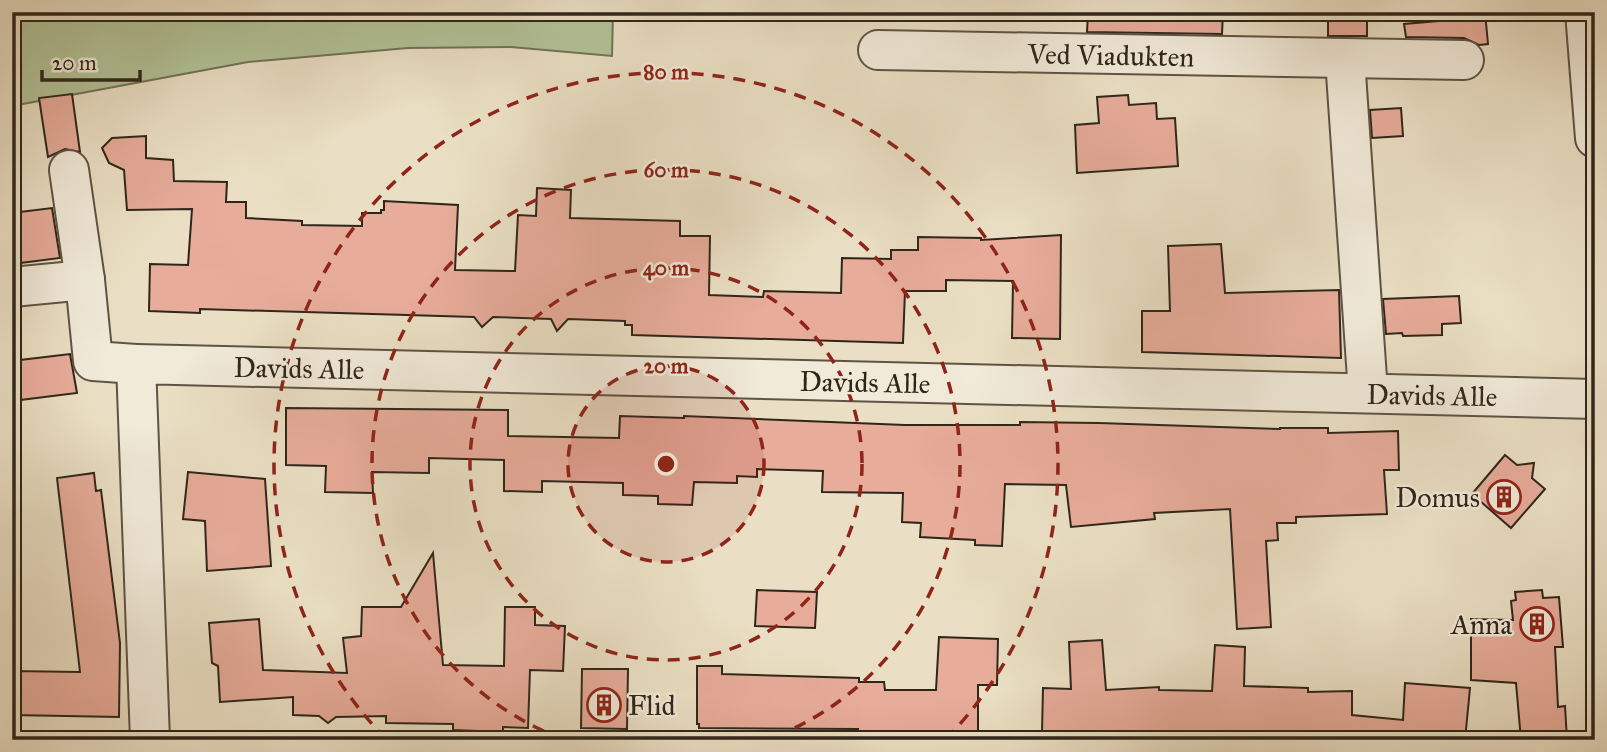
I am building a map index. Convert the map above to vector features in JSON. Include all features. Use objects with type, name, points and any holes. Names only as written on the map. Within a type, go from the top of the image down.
[{"type":"street","points":[[1585,12],[1595,138]]},
{"type":"street","name":"Ved Viadukten","points":[[878,50],[1464,60]]},
{"type":"street","points":[[1345,59],[1368,393]]},
{"type":"street","name":"Davids Alle","points":[[69,170],[85,280],[93,361],[1595,399]]},
{"type":"street","points":[[12,287],[85,280]]},
{"type":"street","points":[[136,364],[150,740]]},
{"type":"green space","points":[[12,12],[613,12],[612,56],[511,47],[408,48],[248,62],[12,106]]},
{"type":"building","points":[[1088,12],[1223,12],[1222,34],[1087,32]]},
{"type":"building","points":[[1437,12],[1485,12],[1488,44],[1479,45],[1464,38],[1406,37],[1404,24],[1438,21]]},
{"type":"building","points":[[1367,16],[1367,36],[1328,36],[1328,17]]},
{"type":"building","points":[[72,94],[80,152],[65,149],[48,157],[39,98]]},
{"type":"building","points":[[1128,95],[1129,105],[1156,103],[1157,119],[1175,118],[1178,166],[1077,173],[1075,125],[1099,123],[1097,97]]},
{"type":"building","points":[[1401,108],[1403,136],[1372,138],[1370,110]]},
{"type":"building","points":[[146,136],[146,158],[173,160],[174,181],[227,182],[226,202],[246,202],[246,218],[302,221],[302,225],[362,226],[362,213],[381,213],[381,210],[384,210],[384,201],[458,205],[455,270],[515,271],[518,215],[536,216],[537,188],[571,190],[570,218],[680,221],[680,236],[710,236],[709,295],[763,297],[764,291],[841,293],[842,258],[891,259],[891,250],[918,250],[918,237],[981,240],[1061,235],[1060,339],[1012,338],[1013,281],[946,280],[946,291],[905,291],[903,343],[632,335],[632,325],[625,325],[625,321],[568,319],[557,331],[551,319],[493,317],[482,327],[474,317],[200,309],[200,313],[149,311],[150,264],[188,265],[192,209],[127,210],[124,170],[109,163],[102,148],[112,138]]},
{"type":"building","points":[[52,208],[60,258],[12,264],[12,213]]},
{"type":"building","points":[[1221,244],[1225,293],[1339,290],[1341,358],[1142,352],[1142,311],[1170,311],[1168,246]]},
{"type":"building","points":[[1459,296],[1461,323],[1442,324],[1442,335],[1386,334],[1383,299]]},
{"type":"building","points":[[70,354],[77,393],[12,401],[12,361]]},
{"type":"building","points":[[286,408],[508,410],[508,436],[619,438],[620,416],[905,425],[1020,425],[1020,422],[1328,428],[1328,433],[1398,431],[1399,470],[1384,470],[1387,514],[1296,517],[1296,523],[1277,523],[1278,540],[1266,541],[1271,627],[1237,629],[1230,509],[1154,513],[1155,519],[1071,527],[1066,485],[1005,484],[1002,546],[975,545],[975,540],[920,537],[921,523],[902,522],[903,493],[822,492],[823,471],[757,469],[757,477],[737,476],[737,483],[694,482],[692,505],[658,504],[658,496],[623,495],[623,483],[542,481],[542,492],[504,491],[504,460],[429,458],[429,473],[372,472],[373,493],[325,492],[326,466],[286,465]]},
{"type":"building","name":"Domus","points":[[1505,455],[1517,465],[1534,463],[1532,478],[1545,489],[1511,528],[1472,494]]},
{"type":"building","points":[[188,472],[265,479],[271,566],[207,571],[205,521],[183,519]]},
{"type":"building","points":[[94,473],[96,491],[101,490],[120,643],[119,717],[12,715],[12,671],[80,672],[57,478]]},
{"type":"building","points":[[433,553],[443,665],[504,666],[505,607],[535,607],[535,625],[565,626],[563,671],[530,670],[528,728],[503,727],[503,732],[453,730],[453,724],[386,723],[386,716],[336,717],[328,723],[319,716],[293,715],[293,697],[220,702],[218,666],[212,663],[209,623],[259,619],[263,670],[347,673],[343,638],[361,636],[362,607],[401,607]]},
{"type":"building","points":[[757,590],[817,592],[815,628],[755,626]]},
{"type":"building","points":[[1542,590],[1543,598],[1559,597],[1563,647],[1555,647],[1558,707],[1565,706],[1567,740],[1521,740],[1516,683],[1471,680],[1471,619],[1513,620],[1511,601],[1516,600],[1515,592]]},
{"type":"building","points":[[939,637],[998,639],[997,685],[978,685],[978,735],[858,735],[858,729],[699,728],[697,724],[697,666],[722,666],[722,674],[859,678],[859,682],[884,682],[885,690],[936,690]]},
{"type":"building","points":[[1102,640],[1106,690],[1159,687],[1159,690],[1212,691],[1215,645],[1245,647],[1244,686],[1308,688],[1308,692],[1352,691],[1352,715],[1403,720],[1405,683],[1470,688],[1465,740],[1234,740],[1234,735],[1161,734],[1120,737],[1120,733],[1042,732],[1043,688],[1071,689],[1069,642]]},
{"type":"building","name":"Flid","points":[[582,669],[628,669],[627,729],[581,728]]},
{"type":"place","name":"Domus","points":[[1504,497]]},
{"type":"place","name":"Anna","points":[[1537,624]]},
{"type":"place","name":"Flid","points":[[604,705]]}]
